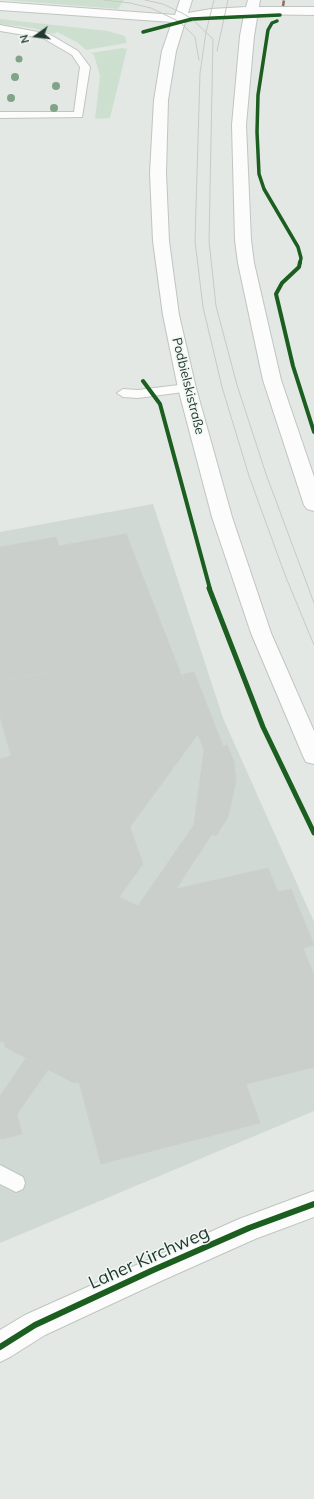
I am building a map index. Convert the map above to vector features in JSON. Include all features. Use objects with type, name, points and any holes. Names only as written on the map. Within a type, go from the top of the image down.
[{"type":"main road","name":"Podbielskistraße","points":[[186,0],[169,51],[161,100],[158,173],[163,256],[171,315],[187,388],[222,516],[261,633],[314,756]]},
{"type":"main road","points":[[253,5],[247,36],[239,124],[243,240],[246,263],[272,380],[314,505]]},
{"type":"main road","points":[[0,6],[180,19],[253,5],[314,10]]},
{"type":"main road","name":"Laher Kirchweg","points":[[0,1348],[35,1325],[151,1271],[249,1228],[314,1204]]},
{"type":"lane","points":[[0,28],[46,36],[75,53],[85,67],[79,115],[0,115]]},
{"type":"lane","points":[[123,393],[138,394],[187,388]]},
{"type":"shaded area","points":[[153,504],[223,718],[314,922],[314,1111],[0,1243],[0,532]]},
{"type":"green space","points":[[5,0],[124,0],[118,9]]},
{"type":"green space","points":[[0,19],[108,31],[125,36],[127,43],[86,50],[78,43],[57,32],[54,34],[33,28],[0,24]]},
{"type":"green space","points":[[122,48],[127,49],[110,118],[95,119],[100,76],[94,55],[91,53]]},
{"type":"building","points":[[126,534],[184,682],[64,706],[53,671],[0,682],[0,547],[56,537],[59,546]]},
{"type":"building","points":[[53,671],[64,706],[184,682],[183,674],[194,672],[223,746],[227,745],[234,762],[236,781],[228,817],[216,836],[212,834],[176,889],[268,868],[278,892],[291,889],[314,945],[303,948],[314,975],[314,1067],[246,1084],[260,1123],[101,1164],[79,1082],[74,1083],[5,1047],[4,1041],[0,1042],[0,759],[11,756],[0,717],[0,682]],"holes":[[[198,734],[204,750],[194,825],[138,906],[119,897],[143,864],[130,827]]]},
{"type":"building","points":[[26,1058],[48,1070],[17,1114],[22,1134],[2,1139],[0,1138],[0,1096]]},
{"type":"tram line","points":[[104,0],[130,3],[151,8],[180,22],[195,37],[199,60]]},
{"type":"tram line","points":[[145,0],[163,4],[182,13],[192,19],[206,32]]},
{"type":"tram line","points":[[206,32],[214,0]]},
{"type":"tram line","points":[[217,51],[228,0]]},
{"type":"tram line","points":[[206,32],[213,39],[209,241],[216,306],[237,385],[266,474],[314,603]]},
{"type":"tram line","points":[[206,32],[200,73],[195,241],[203,307],[222,387],[249,476],[285,575],[314,645]]},
{"type":"marked path","points":[[283,6],[284,0]]},
{"type":"cycle path","points":[[143,32],[192,19],[280,15]]},
{"type":"cycle path","points":[[277,21],[272,23],[268,30],[258,95],[257,132],[259,174],[264,189],[298,247],[301,258],[299,267],[282,283],[276,294],[293,366],[314,432]]},
{"type":"cycle path","points":[[143,381],[160,404],[207,582],[263,727],[314,833]]},
{"type":"cycle path","points":[[0,1347],[35,1325],[151,1271],[249,1228],[314,1204]]}]
